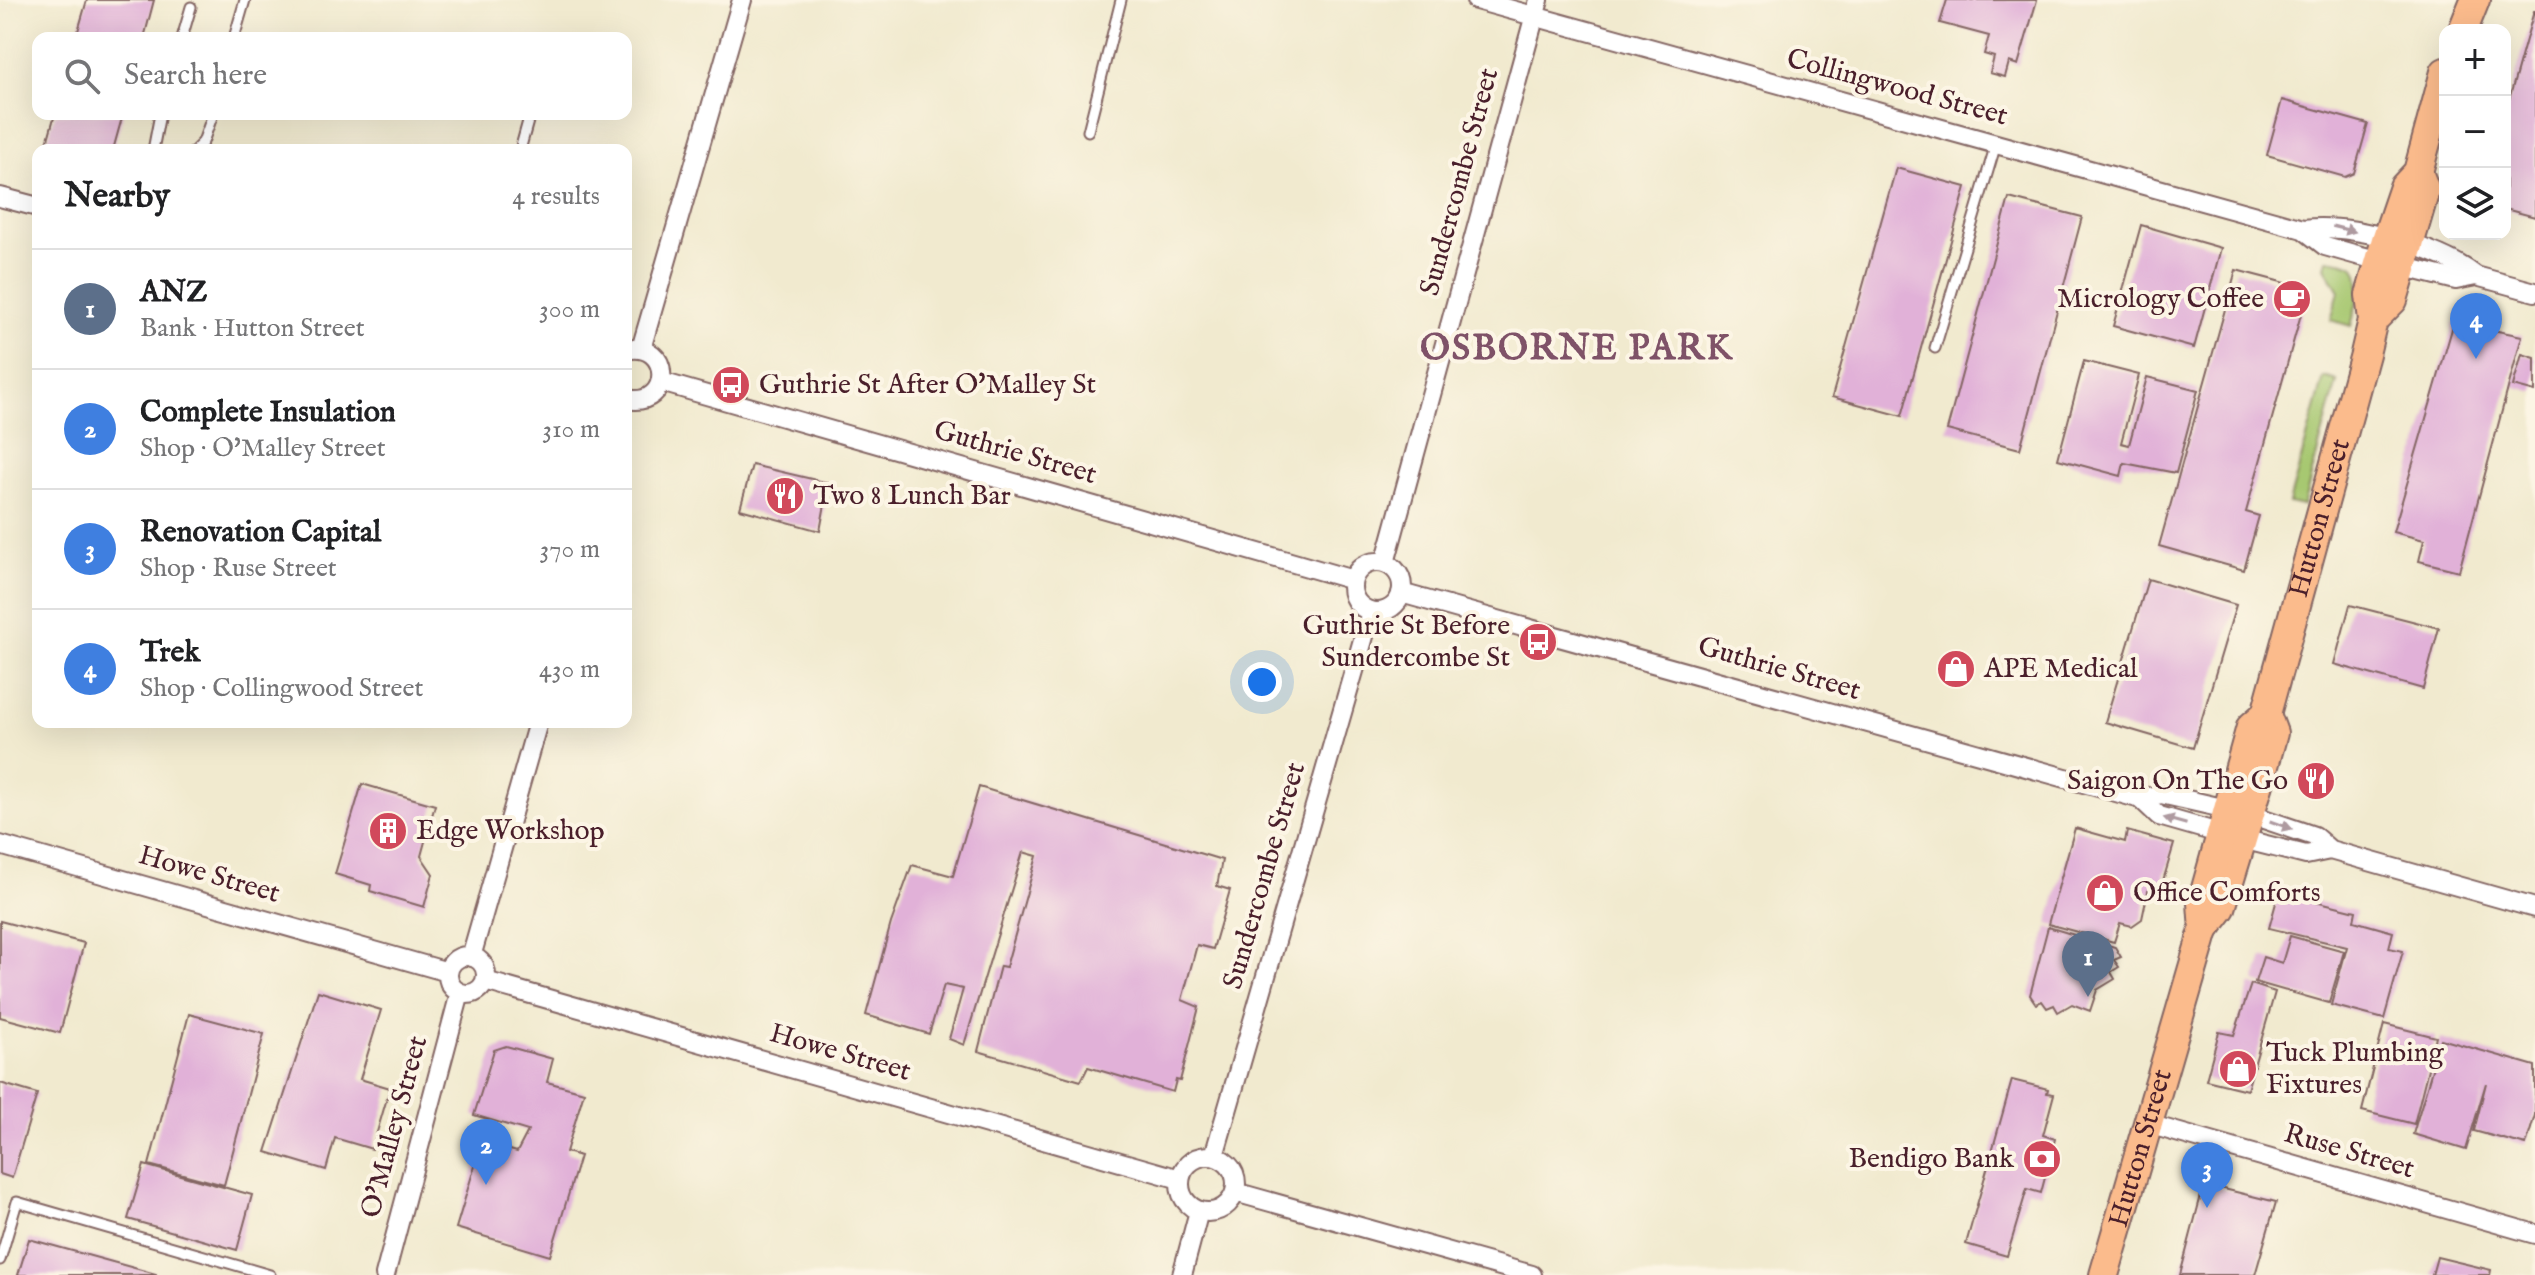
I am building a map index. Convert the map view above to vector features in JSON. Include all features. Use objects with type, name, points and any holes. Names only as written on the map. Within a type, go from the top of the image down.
[{"type":"main road","points":[[2451,24],[2453,0]]},
{"type":"main road","points":[[2465,24],[2475,0]]},
{"type":"main road","name":"Hutton Street","points":[[2104,1275],[2204,930],[2202,903],[2235,824],[2251,727],[2266,714],[2373,320],[2393,300],[2394,253],[2425,190],[2418,172],[2439,94]]},
{"type":"street","points":[[632,399],[643,400],[657,390],[661,382],[662,374],[656,358],[634,350],[742,0]]},
{"type":"street","name":"Collingwood Street","points":[[1476,0],[1536,8],[1996,144],[2303,229],[2325,246],[2394,253],[2462,266],[2476,276],[2535,292]]},
{"type":"street","name":"Sundercombe Street","points":[[1385,563],[1536,8]]},
{"type":"street","points":[[0,197],[32,205]]},
{"type":"street","name":"Guthrie Street","points":[[661,382],[1353,580]]},
{"type":"street","points":[[1385,563],[1398,575],[1401,593],[1387,610],[1371,612],[1355,600],[1353,580],[1362,567],[1385,563]]},
{"type":"street","name":"Guthrie Street","points":[[1401,593],[2141,799],[2159,816],[2314,836],[2330,850],[2535,908]]},
{"type":"street","name":"Sundercombe Street","points":[[1214,1156],[1371,612]]},
{"type":"street","points":[[471,957],[536,728]]},
{"type":"street","name":"Guthrie Street","points":[[2141,799],[2161,794],[2306,855],[2330,850]]},
{"type":"street","name":"Howe Street","points":[[0,845],[448,972]]},
{"type":"street","points":[[471,957],[485,969],[485,981],[472,993],[460,993],[451,984],[448,972],[454,961],[471,957]]},
{"type":"street","name":"Howe Street","points":[[485,981],[1180,1179]]},
{"type":"street","name":"O'Malley Street","points":[[385,1275],[460,993]]},
{"type":"street","name":"Ruse Street","points":[[2148,1124],[2535,1234]]},
{"type":"street","points":[[1214,1156],[1232,1170],[1235,1192],[1225,1207],[1199,1211],[1182,1195],[1180,1179],[1196,1158],[1214,1156]]},
{"type":"street","points":[[1235,1192],[1532,1275]]},
{"type":"street","points":[[1182,1275],[1199,1211]]},
{"type":"lane","points":[[236,32],[245,0]]},
{"type":"lane","points":[[1088,131],[1121,0]]},
{"type":"lane","points":[[184,32],[191,7]]},
{"type":"lane","points":[[154,144],[159,120]]},
{"type":"lane","points":[[201,144],[211,120]]},
{"type":"lane","points":[[522,144],[528,120]]},
{"type":"lane","points":[[1935,348],[1996,144]]},
{"type":"lane","points":[[0,1260],[17,1202],[270,1275]]},
{"type":"green space","points":[[2327,259],[2352,265],[2359,276],[2351,326],[2331,320],[2339,291],[2325,267]]},
{"type":"green space","points":[[2324,377],[2337,381],[2303,506],[2289,503]]},
{"type":"building","points":[[87,0],[154,0],[146,32],[78,32]]},
{"type":"building","points":[[1947,0],[2037,0],[2018,65],[2009,62],[2005,77],[1990,73],[1994,57],[1984,54],[1989,36],[1940,23]]},
{"type":"building","points":[[2535,11],[2535,217],[2511,211],[2511,93]]},
{"type":"building","points":[[2282,100],[2368,124],[2354,173],[2345,177],[2267,155]]},
{"type":"building","points":[[53,120],[121,120],[115,144],[47,144]]},
{"type":"building","points":[[1896,168],[1966,187],[1902,416],[1832,397]]},
{"type":"building","points":[[2009,198],[2082,217],[2020,449],[1947,430]]},
{"type":"building","points":[[2141,225],[2221,248],[2194,348],[2113,326]]},
{"type":"building","points":[[2236,270],[2308,289],[2246,512],[2259,516],[2244,570],[2159,546]]},
{"type":"building","points":[[2454,322],[2522,336],[2459,571],[2419,561],[2424,540],[2393,532]]},
{"type":"building","points":[[2522,354],[2535,358],[2535,392],[2513,386]]},
{"type":"building","points":[[2084,361],[2139,375],[2121,443],[2129,445],[2147,377],[2198,390],[2176,473],[2124,463],[2121,476],[2058,459]]},
{"type":"building","name":"Two 8 Lunch Bar","points":[[752,465],[829,483],[820,531],[740,509]]},
{"type":"building","points":[[2148,579],[2236,605],[2193,748],[2105,722]]},
{"type":"building","points":[[2350,605],[2439,628],[2423,689],[2334,664]]},
{"type":"building","name":"Edge Workshop","points":[[362,784],[435,805],[421,856],[433,874],[424,907],[370,891],[371,885],[335,874]]},
{"type":"building","points":[[979,787],[1222,860],[1217,886],[1230,890],[1213,949],[1197,945],[1182,1000],[1199,1007],[1180,1081],[1176,1080],[1173,1092],[1088,1067],[1081,1081],[978,1051],[1000,966],[1006,967],[1037,856],[1023,852],[964,1045],[949,1039],[963,989],[944,985],[929,1034],[866,1015],[891,923],[912,865],[953,876]]},
{"type":"building","points":[[2075,828],[2125,842],[2127,831],[2174,844],[2159,894],[2148,891],[2142,919],[2132,926],[2120,923],[2114,942],[2048,924]]},
{"type":"building","points":[[2279,892],[2356,911],[2354,921],[2393,932],[2389,948],[2403,951],[2384,1019],[2331,1005],[2347,947],[2269,928]]},
{"type":"building","points":[[0,921],[84,943],[60,1033],[0,1017]]},
{"type":"building","points":[[2048,927],[2115,947],[2121,957],[2114,960],[2119,967],[2111,972],[2115,979],[2097,990],[2090,1011],[2072,1004],[2058,1012],[2054,1005],[2047,1008],[2042,1001],[2036,1004],[2030,995]]},
{"type":"building","points":[[2290,936],[2344,951],[2329,1003],[2255,982],[2263,957],[2282,963]]},
{"type":"building","points":[[2251,984],[2275,992],[2247,1090],[2206,1080],[2219,1032],[2234,1035]]},
{"type":"building","points":[[318,991],[381,1010],[360,1079],[390,1088],[372,1149],[335,1138],[326,1170],[266,1152]]},
{"type":"building","points":[[189,1014],[264,1034],[224,1185],[149,1165]]},
{"type":"building","points":[[2384,1024],[2436,1037],[2414,1124],[2362,1111]]},
{"type":"building","points":[[2441,1039],[2535,1066],[2535,1115],[2526,1145],[2474,1131],[2486,1083],[2466,1150],[2413,1134]]},
{"type":"building","points":[[506,1046],[553,1059],[547,1082],[584,1092],[566,1152],[580,1156],[550,1256],[456,1228],[482,1142],[517,1152],[528,1131],[474,1115],[494,1050]]},
{"type":"building","points":[[2012,1080],[2048,1089],[2047,1093],[2054,1094],[2043,1135],[2055,1139],[2041,1193],[2027,1189],[2007,1256],[1966,1244]]},
{"type":"building","points":[[0,1083],[37,1094],[12,1178],[0,1174]]},
{"type":"building","points":[[144,1165],[252,1195],[237,1250],[128,1219]]},
{"type":"building","points":[[2204,1184],[2276,1202],[2255,1275],[2180,1275]]},
{"type":"building","points":[[29,1239],[156,1274],[156,1275],[18,1275]]},
{"type":"building","points":[[2437,1257],[2491,1270],[2490,1275],[2432,1275]]},
{"type":"place","name":"Micrology Coffee","points":[[2292,299]]},
{"type":"place","name":"Trek","points":[[2476,359]]},
{"type":"place","name":"Guthrie St After O'Malley St","points":[[731,385]]},
{"type":"place","name":"Two 8 Lunch Bar","points":[[785,496]]},
{"type":"place","name":"Guthrie St Before Sundercombe St","points":[[1538,642]]},
{"type":"place","name":"APE Medical","points":[[1956,669]]},
{"type":"place","name":"Saigon On The Go","points":[[2316,781]]},
{"type":"place","name":"Edge Workshop","points":[[388,831]]},
{"type":"place","name":"Office Comforts","points":[[2105,893]]},
{"type":"place","name":"ANZ","points":[[2088,997]]},
{"type":"place","name":"Tuck Plumbing Fixtures","points":[[2238,1069]]},
{"type":"place","name":"Bendigo Bank","points":[[2042,1159]]},
{"type":"place","name":"Complete Insulation","points":[[486,1185]]},
{"type":"place","name":"Renovation Capital","points":[[2207,1208]]},
{"type":"district","name":"OSBORNE PARK","points":[[1577,349]]}]
